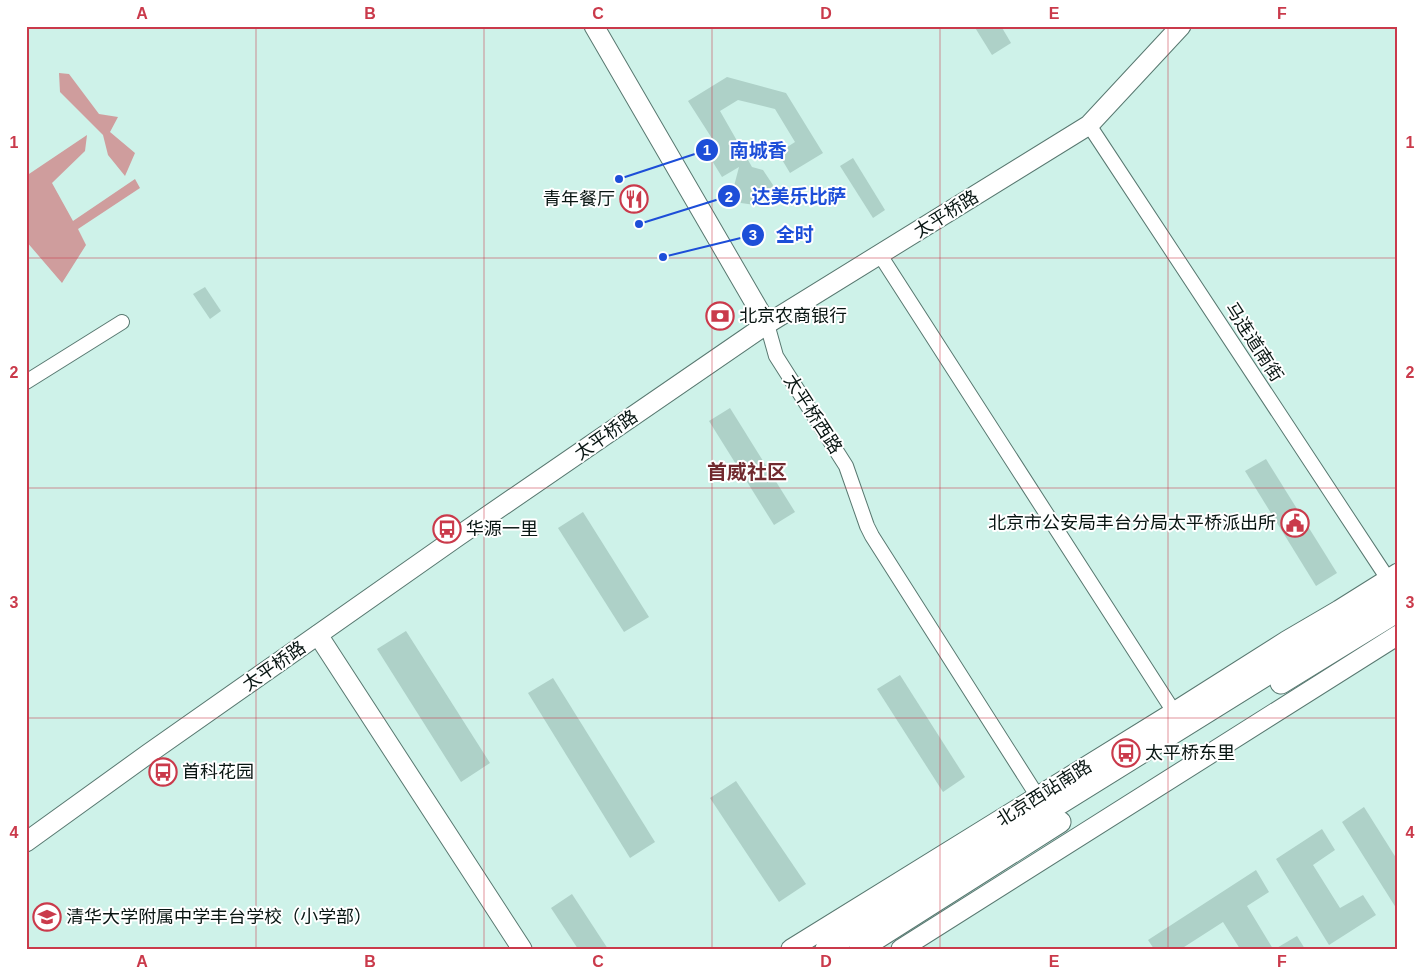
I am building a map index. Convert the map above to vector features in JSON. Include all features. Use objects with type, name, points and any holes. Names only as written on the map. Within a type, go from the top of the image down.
[{"type":"main road","name":"北京西站南路","points":[[826,949],[1395,582]]},
{"type":"main road","name":"北京西站南路","points":[[860,949],[1398,611]]},
{"type":"street","name":"太平桥西路","points":[[594,26],[767,324],[776,356],[846,466],[872,536],[1038,797]]},
{"type":"street","name":"太平桥路","points":[[26,842],[457,537],[767,324],[1089,125],[1181,26]]},
{"type":"street","name":"马连道南街","points":[[1089,125],[1395,582]]},
{"type":"street","points":[[880,255],[1174,712]]},
{"type":"street","points":[[26,382],[122,322]]},
{"type":"street","name":"北京西站南路","points":[[791,949],[1286,641],[1339,610],[1395,582]]},
{"type":"street","points":[[318,635],[522,949]]},
{"type":"street","points":[[901,949],[920,944],[1398,635]]},
{"type":"shaded area","points":[[59,73],[69,74],[99,114],[118,117],[110,132],[135,153],[125,176],[108,155],[103,135],[60,92]]},
{"type":"shaded area","points":[[87,135],[85,151],[52,183],[73,221],[135,179],[140,188],[78,229],[86,245],[62,283],[26,241],[26,176]]},
{"type":"building","points":[[974,26],[1001,26],[1011,43],[992,55]]},
{"type":"building","points":[[727,77],[786,93],[823,153],[790,173],[778,153],[795,142],[775,109],[738,100],[720,111],[752,167],[763,170],[773,185],[768,198],[755,205],[741,203],[733,190],[739,167],[722,177],[703,146],[713,140],[688,101]]},
{"type":"building","points":[[853,158],[885,210],[873,218],[840,166]]},
{"type":"building","points":[[205,287],[221,311],[210,319],[193,294]]},
{"type":"building","points":[[730,408],[795,512],[774,525],[709,421]]},
{"type":"building","points":[[1266,459],[1337,573],[1316,586],[1245,471]]},
{"type":"building","points":[[583,512],[649,617],[624,632],[558,528]]},
{"type":"building","points":[[406,631],[490,763],[461,782],[377,649]]},
{"type":"building","points":[[900,675],[965,777],[943,792],[877,689]]},
{"type":"building","points":[[553,678],[655,842],[630,858],[528,693]]},
{"type":"building","points":[[736,781],[806,884],[779,902],[710,798]]},
{"type":"building","points":[[1364,807],[1398,861],[1398,911],[1342,822]]},
{"type":"building","points":[[1322,829],[1335,850],[1313,865],[1340,908],[1363,895],[1376,915],[1329,945],[1276,859]]},
{"type":"building","points":[[1256,870],[1269,892],[1247,906],[1273,949],[1240,949],[1223,922],[1181,949],[1154,949],[1148,940]]},
{"type":"building","points":[[572,894],[608,949],[578,949],[551,908]]},
{"type":"building","points":[[1297,936],[1305,949],[1275,949]]},
{"type":"place","name":"南城香","points":[[619,179]]},
{"type":"place","name":"青年餐厅","points":[[634,199]]},
{"type":"place","name":"达美乐比萨","points":[[639,224]]},
{"type":"place","name":"全时","points":[[663,257]]},
{"type":"place","name":"北京农商银行","points":[[720,316]]},
{"type":"place","name":"北京市公安局丰台分局太平桥派出所","points":[[1295,523]]},
{"type":"place","name":"华源一里","points":[[447,529]]},
{"type":"place","name":"太平桥东里","points":[[1126,753]]},
{"type":"place","name":"首科花园","points":[[163,772]]},
{"type":"place","name":"清华大学附属中学丰台学校（小学部）","points":[[47,917]]},
{"type":"district","name":"首威社区","points":[[747,472]]}]
